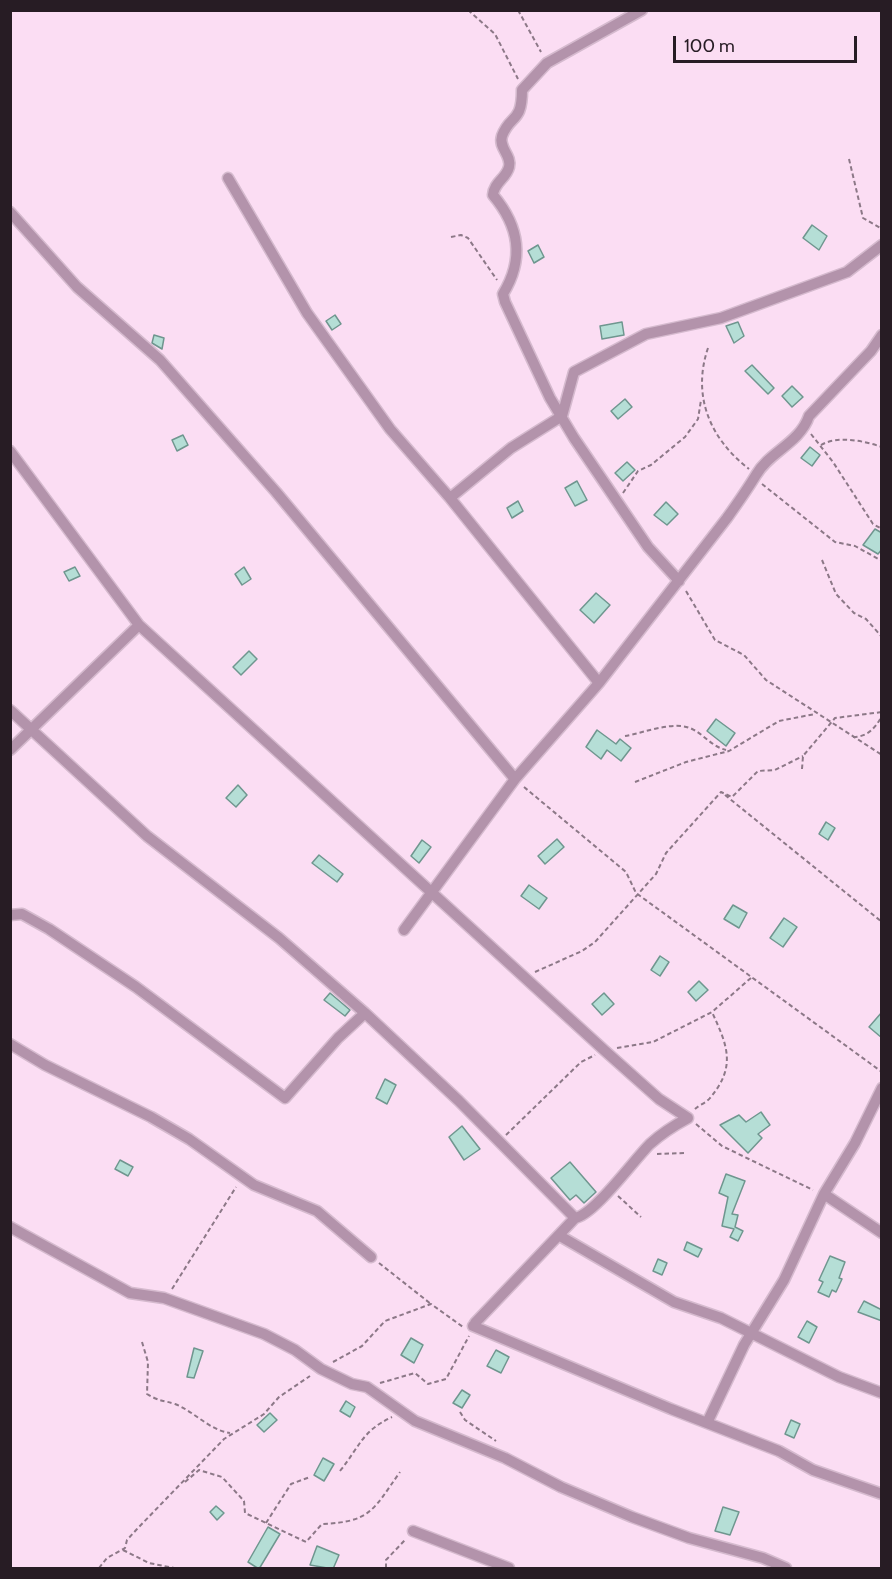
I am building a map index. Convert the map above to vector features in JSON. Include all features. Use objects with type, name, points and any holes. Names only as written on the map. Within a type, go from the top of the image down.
[{"type":"street","points":[[642,10],[547,63],[522,90],[522,108],[502,135],[501,144],[509,158],[509,167],[493,188],[493,195],[505,209],[515,228],[516,255],[511,281],[503,294],[550,398],[585,455],[648,548],[679,580]]},
{"type":"street","points":[[228,178],[306,313],[390,429],[450,498],[598,683]]},
{"type":"street","points":[[10,212],[77,287],[160,360],[276,492],[515,779]]},
{"type":"street","points":[[450,498],[511,448],[562,416],[574,372],[601,356],[646,334],[721,318],[847,272],[882,245]]},
{"type":"street","points":[[405,930],[515,779],[598,683],[747,491],[756,474],[805,428],[809,416],[871,351],[882,335]]},
{"type":"street","points":[[10,451],[139,625],[658,1098],[688,1118],[668,1129],[639,1155],[609,1188],[603,1199],[580,1217],[574,1218],[560,1236],[474,1324],[707,1423],[779,1451],[813,1470],[882,1494]]},
{"type":"street","points":[[10,750],[139,625]]},
{"type":"street","points":[[10,710],[147,836],[279,938],[365,1013],[459,1101],[574,1218]]},
{"type":"street","points":[[10,915],[22,914],[56,933],[136,987],[285,1098],[338,1038],[365,1013]]},
{"type":"street","points":[[10,1044],[45,1065],[151,1117],[189,1139],[254,1185],[317,1211],[371,1257]]},
{"type":"street","points":[[707,1423],[751,1332],[784,1280],[824,1194],[855,1143],[882,1088]]},
{"type":"street","points":[[824,1194],[882,1233]]},
{"type":"street","points":[[10,1227],[130,1293],[164,1298],[264,1334],[295,1350],[321,1369],[352,1384],[366,1387],[415,1421],[500,1456],[561,1487],[689,1538],[763,1558],[786,1569]]},
{"type":"street","points":[[560,1236],[674,1302],[751,1332],[839,1377],[882,1393]]},
{"type":"street","points":[[413,1531],[509,1569]]},
{"type":"path","points":[[468,10],[495,34],[517,74],[522,90]]},
{"type":"path","points":[[518,10],[547,63]]},
{"type":"path","points":[[849,159],[863,218],[882,229]]},
{"type":"path","points":[[450,237],[461,235],[468,238],[503,294]]},
{"type":"path","points":[[618,501],[638,471],[651,465],[685,437],[698,419],[701,397]]},
{"type":"path","points":[[805,428],[820,445],[873,524],[882,529]]},
{"type":"path","points":[[820,445],[841,440],[870,442],[882,447]]},
{"type":"path","points":[[822,560],[836,594],[854,613],[866,619],[882,638]]},
{"type":"path","points":[[679,580],[715,640],[744,655],[766,680],[815,714],[882,755]]},
{"type":"path","points":[[721,792],[732,797],[738,788],[758,771],[775,770],[803,756],[823,729],[835,718],[882,712]]},
{"type":"path","points":[[634,782],[686,762],[729,751],[779,721],[815,714]]},
{"type":"path","points":[[850,737],[867,734],[874,729],[882,716]]},
{"type":"path","points":[[625,736],[646,732],[659,725],[693,729],[720,749],[729,751]]},
{"type":"path","points":[[802,769],[803,756]]},
{"type":"path","points":[[515,779],[626,872],[636,893],[882,1072]]},
{"type":"path","points":[[525,977],[582,951],[595,942],[636,893],[656,874],[666,853],[721,792]]},
{"type":"path","points":[[721,792],[882,922]]},
{"type":"path","points":[[712,1012],[728,1049],[723,1076],[709,1100],[696,1107],[688,1118],[722,1146],[824,1194]]},
{"type":"path","points":[[639,1155],[686,1154]]},
{"type":"path","points":[[164,1298],[180,1279],[243,1177]]},
{"type":"path","points":[[609,1188],[641,1217]]},
{"type":"path","points":[[366,1387],[415,1373],[428,1383],[446,1378],[455,1366],[470,1332],[371,1257]]},
{"type":"path","points":[[181,1486],[194,1469],[232,1433],[264,1414],[279,1397],[321,1369],[362,1346],[385,1321],[431,1304]]},
{"type":"path","points":[[142,1342],[148,1362],[147,1394],[160,1402],[174,1403],[206,1421],[218,1431],[232,1433]]},
{"type":"path","points":[[460,1412],[465,1420],[496,1441],[500,1456]]},
{"type":"path","points":[[340,1471],[374,1425],[403,1413]]},
{"type":"path","points":[[99,1569],[107,1558],[122,1550],[137,1529],[199,1470],[222,1477],[244,1501],[244,1513],[306,1542],[322,1524],[348,1522],[366,1516],[400,1472]]},
{"type":"path","points":[[266,1523],[291,1484],[310,1477]]},
{"type":"path","points":[[386,1569],[386,1560],[413,1531]]},
{"type":"path","points":[[122,1550],[149,1563],[174,1569]]},
{"type":"building","points":[[812,225],[827,236],[819,250],[803,238]]},
{"type":"building","points":[[538,245],[544,257],[534,263],[528,251]]},
{"type":"building","points":[[335,315],[341,324],[332,330],[326,321]]},
{"type":"building","points":[[622,322],[624,335],[602,339],[600,326]]},
{"type":"building","points":[[738,322],[744,336],[734,343],[726,326]]},
{"type":"building","points":[[154,335],[164,338],[162,349],[152,343]]},
{"type":"building","points":[[752,365],[774,388],[768,394],[745,371]]},
{"type":"building","points":[[792,386],[803,397],[792,407],[782,396]]},
{"type":"building","points":[[625,399],[632,407],[618,419],[611,411]]},
{"type":"building","points":[[183,435],[188,445],[177,451],[172,440]]},
{"type":"building","points":[[810,447],[820,455],[812,466],[801,458]]},
{"type":"building","points":[[627,462],[635,470],[623,481],[615,473]]},
{"type":"building","points":[[577,481],[587,500],[575,506],[565,488]]},
{"type":"building","points":[[518,501],[523,511],[512,518],[507,508]]},
{"type":"building","points":[[666,502],[678,514],[667,525],[654,515]]},
{"type":"building","points":[[875,529],[882,533],[882,549],[878,554],[863,545]]},
{"type":"building","points":[[75,567],[80,576],[69,581],[64,572]]},
{"type":"building","points":[[244,567],[251,579],[242,585],[235,574]]},
{"type":"building","points":[[596,593],[610,605],[594,623],[580,610]]},
{"type":"building","points":[[249,651],[257,659],[241,675],[233,667]]},
{"type":"building","points":[[716,719],[735,733],[726,746],[707,731]]},
{"type":"building","points":[[597,730],[616,744],[620,739],[631,748],[621,761],[607,750],[601,759],[586,747]]},
{"type":"building","points":[[238,785],[247,795],[236,807],[226,798]]},
{"type":"building","points":[[826,822],[835,828],[828,840],[819,834]]},
{"type":"building","points":[[557,839],[564,847],[545,864],[538,856]]},
{"type":"building","points":[[422,840],[431,847],[419,863],[411,856]]},
{"type":"building","points":[[319,855],[343,874],[337,882],[312,863]]},
{"type":"building","points":[[529,885],[547,898],[539,909],[521,896]]},
{"type":"building","points":[[733,905],[747,913],[739,928],[724,919]]},
{"type":"building","points":[[784,918],[797,927],[783,947],[770,938]]},
{"type":"building","points":[[660,956],[669,962],[660,976],[651,970]]},
{"type":"building","points":[[699,981],[708,990],[696,1001],[688,992]]},
{"type":"building","points":[[330,993],[350,1010],[345,1016],[324,1000]]},
{"type":"building","points":[[604,993],[614,1004],[602,1015],[592,1004]]},
{"type":"building","points":[[882,1012],[882,1038],[869,1027]]},
{"type":"building","points":[[385,1079],[396,1085],[387,1104],[376,1098]]},
{"type":"building","points":[[761,1112],[770,1125],[758,1134],[762,1138],[748,1153],[720,1125],[739,1115],[746,1122]]},
{"type":"building","points":[[462,1126],[480,1149],[464,1160],[449,1137]]},
{"type":"building","points":[[120,1160],[133,1167],[128,1176],[115,1169]]},
{"type":"building","points":[[570,1162],[596,1192],[584,1203],[576,1195],[570,1200],[551,1178]]},
{"type":"building","points":[[726,1174],[745,1181],[732,1214],[738,1215],[735,1227],[743,1231],[738,1241],[730,1237],[734,1229],[722,1226],[728,1197],[719,1193]]},
{"type":"building","points":[[687,1242],[702,1249],[698,1257],[684,1250]]},
{"type":"building","points":[[830,1256],[845,1262],[839,1278],[842,1279],[836,1292],[832,1290],[829,1297],[818,1292],[823,1282],[819,1280]]},
{"type":"building","points":[[658,1259],[667,1263],[662,1275],[653,1271]]},
{"type":"building","points":[[864,1301],[882,1310],[882,1321],[858,1312]]},
{"type":"building","points":[[807,1321],[817,1327],[809,1343],[798,1337]]},
{"type":"building","points":[[411,1338],[423,1345],[414,1363],[401,1355]]},
{"type":"building","points":[[194,1348],[203,1351],[194,1378],[187,1377]]},
{"type":"building","points":[[496,1350],[509,1357],[501,1373],[487,1366]]},
{"type":"building","points":[[462,1390],[470,1395],[462,1408],[453,1403]]},
{"type":"building","points":[[346,1401],[355,1407],[350,1417],[340,1411]]},
{"type":"building","points":[[270,1413],[277,1420],[264,1432],[257,1425]]},
{"type":"building","points":[[791,1420],[800,1424],[794,1438],[785,1434]]},
{"type":"building","points":[[323,1458],[334,1464],[324,1481],[314,1475]]},
{"type":"building","points":[[216,1506],[224,1513],[217,1520],[210,1512]]},
{"type":"building","points":[[723,1507],[739,1512],[730,1535],[715,1531]]},
{"type":"building","points":[[268,1527],[280,1534],[259,1569],[248,1562]]},
{"type":"building","points":[[317,1546],[339,1555],[333,1569],[310,1565]]}]
